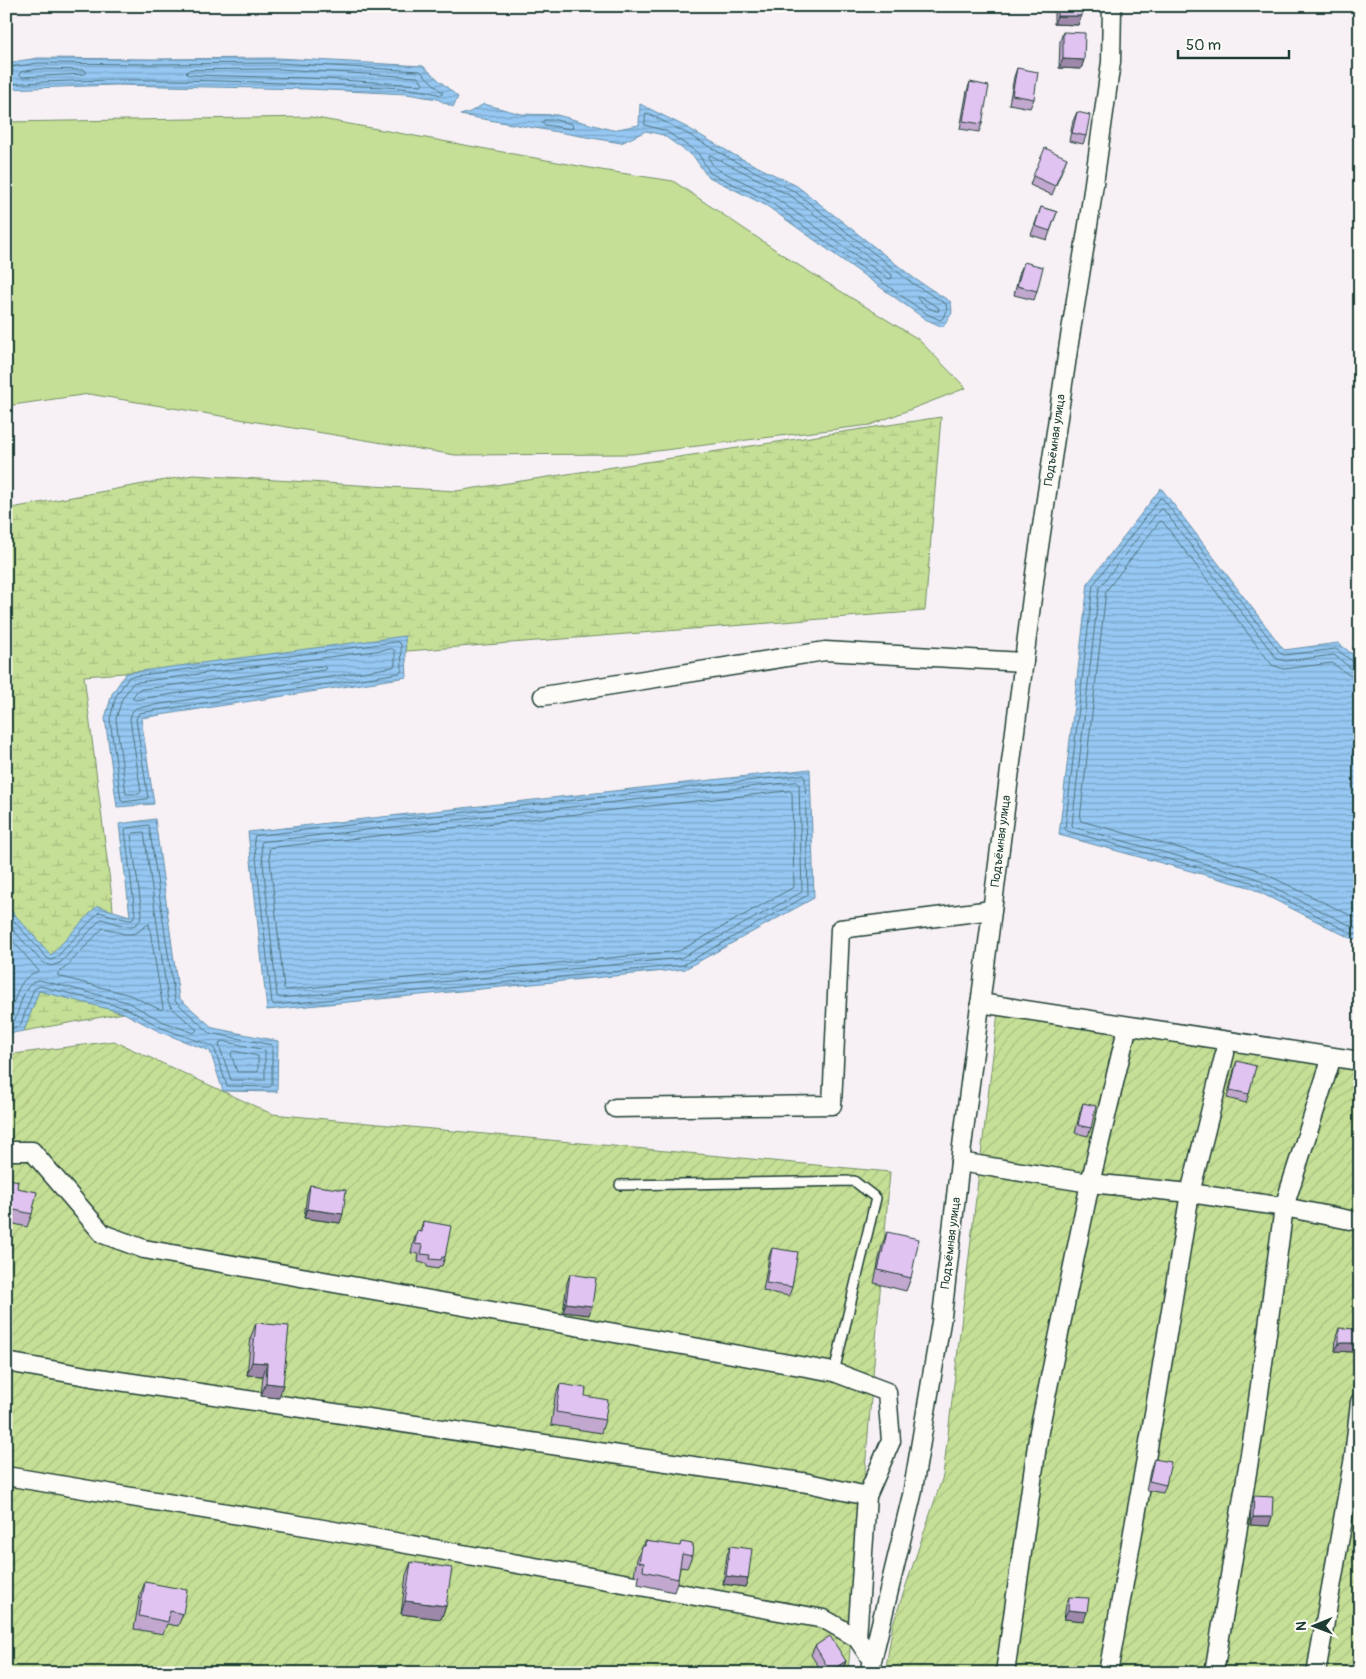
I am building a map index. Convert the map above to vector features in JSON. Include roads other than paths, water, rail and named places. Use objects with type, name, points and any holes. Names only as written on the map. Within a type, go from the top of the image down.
[{"type":"street","name":"Подъёмная улица","points":[[870,1666],[912,1495],[942,1316],[1024,662],[1111,62],[1112,6]]},
{"type":"street","points":[[543,696],[825,651],[1024,662]]},
{"type":"street","points":[[615,1108],[832,1105],[840,928],[992,910]]},
{"type":"street","points":[[980,1003],[1360,1061]]},
{"type":"street","points":[[1005,1673],[1039,1431],[1090,1183],[1126,1032]]},
{"type":"street","points":[[1108,1673],[1155,1408],[1190,1194],[1225,1052]]},
{"type":"street","points":[[1214,1673],[1254,1430],[1284,1208],[1330,1063]]},
{"type":"street","points":[[6,1152],[32,1151],[103,1234],[144,1249],[834,1372],[887,1392],[891,1441],[867,1496],[856,1638],[870,1666]]},
{"type":"street","points":[[960,1162],[1090,1183],[1190,1194],[1284,1208],[1360,1222]]},
{"type":"street","points":[[6,1362],[92,1377],[808,1483],[867,1496]]},
{"type":"street","points":[[1316,1673],[1354,1457],[1360,1402]]},
{"type":"street","points":[[6,1476],[322,1529],[824,1619],[856,1638]]},
{"type":"lane","points":[[620,1185],[854,1181],[876,1198],[834,1372]]},
{"type":"water","points":[[38,58],[278,58],[423,66],[458,97],[453,107],[437,99],[407,94],[307,89],[115,85],[6,89],[6,63]]},
{"type":"water","points":[[484,104],[521,114],[557,115],[612,130],[639,125],[640,104],[688,128],[736,156],[797,186],[915,279],[951,302],[952,313],[943,327],[925,319],[767,206],[707,176],[694,157],[663,135],[646,131],[621,143],[460,115]]},
{"type":"water","points":[[1161,488],[1284,650],[1338,643],[1360,660],[1360,939],[1350,938],[1249,887],[1059,835],[1088,583]]},
{"type":"water","points":[[405,636],[407,677],[141,718],[154,804],[117,807],[105,718],[112,694],[126,673]]},
{"type":"water","points":[[810,769],[814,898],[685,969],[267,1010],[248,832]]},
{"type":"water","points":[[155,819],[179,998],[213,1028],[278,1041],[277,1092],[223,1091],[210,1051],[160,1032],[124,1013],[39,991],[24,1031],[6,1034],[6,905],[51,955],[97,906],[130,916],[119,824]]}]
